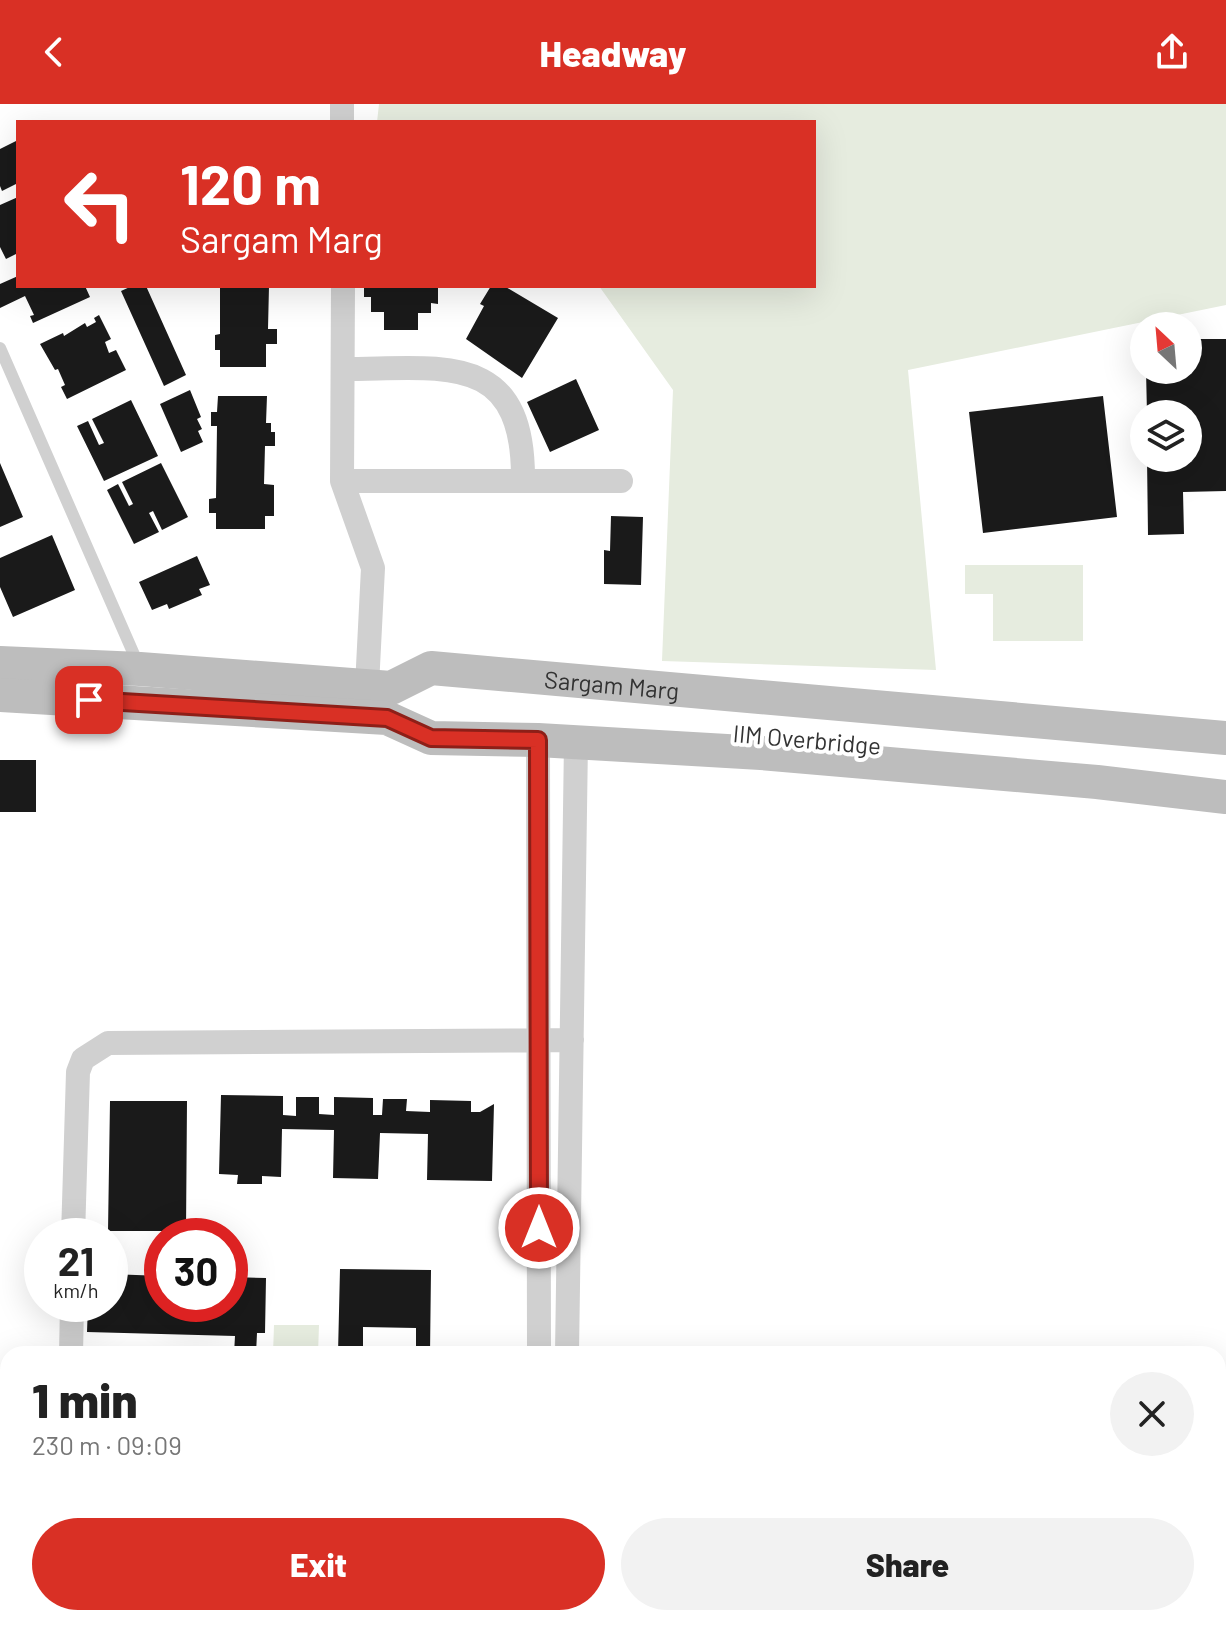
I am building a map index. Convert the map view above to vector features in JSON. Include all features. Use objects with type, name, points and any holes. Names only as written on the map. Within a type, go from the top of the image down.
[{"type":"main road","name":"Sargam Marg","points":[[0,663],[140,669],[382,697],[431,738],[538,732],[576,742],[761,753],[1097,782],[1226,797]]},
{"type":"main road","name":"Sargam Marg","points":[[0,695],[382,697],[431,668],[1226,738]]},
{"type":"main road","name":"IIM Overbridge","points":[[382,697],[518,695],[719,705],[1226,752]]},
{"type":"main road","name":"IIM Overbridge","points":[[538,732],[715,731],[1226,777]]},
{"type":"street","points":[[343,288],[342,481],[373,568],[382,697]]},
{"type":"street","points":[[343,369],[451,369],[472,373],[490,383],[515,417],[524,451],[523,480]]},
{"type":"street","points":[[342,481],[621,481]]},
{"type":"street","points":[[538,732],[539,1346]]},
{"type":"street","points":[[567,1346],[576,742]]},
{"type":"street","points":[[74,1218],[78,1072],[83,1059],[108,1043],[572,1040]]},
{"type":"street","points":[[71,1346],[72,1322]]},
{"type":"lane","points":[[0,348],[140,669]]},
{"type":"shaded area","points":[[379,104],[1226,104],[1226,305],[1192,312],[1130,312],[1130,325],[908,370],[936,670],[662,661],[673,390],[600,288],[816,288],[816,120],[377,120]]},
{"type":"shaded area","points":[[965,565],[1083,565],[1083,641],[993,641],[993,594],[965,594]]},
{"type":"shaded area","points":[[274,1325],[319,1325],[318,1346],[273,1346]]},
{"type":"building","points":[[16,141],[16,184],[2,191],[0,186],[0,149]]},
{"type":"building","points":[[16,198],[16,254],[6,259],[0,247],[0,205]]},
{"type":"building","points":[[16,277],[16,288],[86,288],[90,297],[33,323],[30,316],[34,315],[25,296],[0,308],[0,284]]},
{"type":"building","points":[[147,288],[186,375],[164,386],[121,291]]},
{"type":"building","points":[[220,288],[269,288],[268,329],[277,329],[277,344],[266,344],[266,367],[220,367],[220,350],[215,350],[215,335],[220,334]]},
{"type":"building","points":[[364,288],[438,288],[438,304],[431,303],[431,313],[418,313],[418,330],[384,330],[384,312],[371,312],[371,297],[364,297]]},
{"type":"building","points":[[490,288],[507,288],[558,318],[522,378],[466,339],[484,306],[480,304]]},
{"type":"building","points":[[99,315],[111,339],[105,342],[109,353],[116,350],[126,370],[67,399],[58,369],[55,370],[40,344],[63,333],[64,336],[85,323],[87,327],[96,322],[94,318]]},
{"type":"building","points":[[1202,339],[1226,339],[1226,491],[1183,492],[1184,534],[1148,535],[1147,472],[1202,472],[1202,400],[1147,400],[1146,384],[1202,384]]},
{"type":"building","points":[[576,379],[599,430],[550,452],[527,402]]},
{"type":"building","points":[[190,390],[201,417],[197,419],[203,442],[181,452],[160,404]]},
{"type":"building","points":[[218,396],[267,396],[266,423],[271,423],[271,432],[275,432],[275,446],[265,446],[264,484],[274,485],[274,516],[265,516],[265,529],[216,529],[216,513],[209,513],[209,499],[216,498],[217,426],[211,426],[211,412],[217,412]]},
{"type":"building","points":[[1103,396],[1117,517],[983,533],[969,412]]},
{"type":"building","points":[[131,400],[158,456],[104,481],[77,426],[88,421],[99,445],[104,443],[92,419]]},
{"type":"building","points":[[0,463],[23,517],[0,527]]},
{"type":"building","points":[[161,463],[188,517],[162,530],[153,511],[149,513],[159,532],[134,544],[107,490],[118,484],[129,506],[133,504],[122,482]]},
{"type":"building","points":[[611,516],[643,517],[641,585],[604,584],[604,550],[610,551]]},
{"type":"building","points":[[52,535],[75,590],[13,617],[0,587],[0,558]]},
{"type":"building","points":[[197,556],[210,585],[199,589],[202,595],[169,609],[167,604],[152,610],[139,582]]},
{"type":"building","points":[[0,760],[36,760],[36,812],[0,812]]},
{"type":"building","points":[[221,1095],[283,1096],[283,1115],[296,1116],[296,1097],[319,1097],[319,1114],[334,1115],[334,1097],[373,1098],[373,1115],[382,1115],[383,1099],[407,1099],[406,1111],[430,1112],[430,1100],[471,1101],[471,1112],[480,1112],[494,1104],[492,1181],[427,1180],[428,1134],[380,1133],[378,1179],[333,1178],[334,1130],[282,1129],[281,1177],[262,1176],[262,1184],[237,1184],[238,1175],[219,1174]]},
{"type":"building","points":[[110,1101],[187,1101],[186,1218],[144,1218],[144,1231],[128,1231],[128,1218],[108,1218]]},
{"type":"building","points":[[340,1269],[431,1270],[430,1346],[416,1346],[416,1328],[363,1327],[363,1346],[338,1346]]},
{"type":"building","points":[[128,1275],[144,1275],[144,1322],[248,1322],[248,1278],[266,1278],[265,1333],[257,1333],[256,1346],[234,1346],[235,1336],[87,1332],[87,1322],[128,1322]]},
{"type":"route","points":[[89,700],[387,718],[431,738],[538,740],[539,1228]]}]
